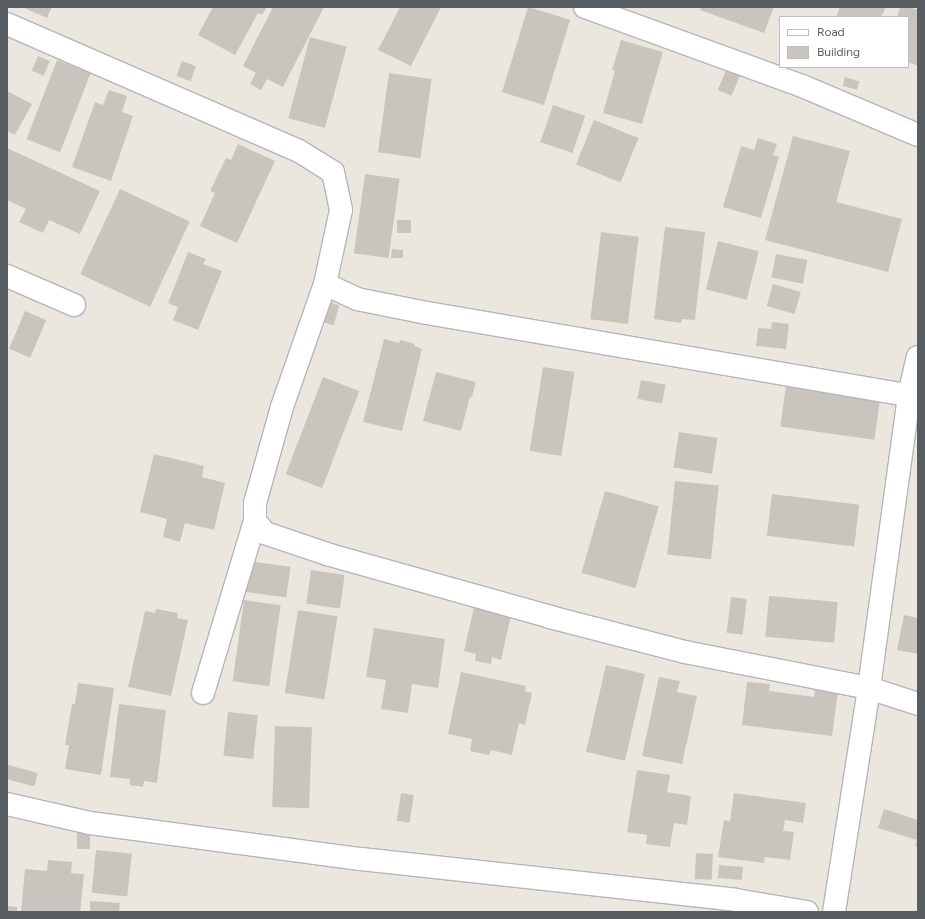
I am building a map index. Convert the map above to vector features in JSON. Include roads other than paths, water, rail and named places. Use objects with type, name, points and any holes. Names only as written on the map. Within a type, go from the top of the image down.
[{"type":"street","points":[[585,7],[802,86],[918,135]]},
{"type":"street","points":[[7,24],[299,151],[333,172],[341,210],[325,284],[282,407],[254,503],[255,521],[203,693]]},
{"type":"street","points":[[7,276],[74,305]]},
{"type":"street","points":[[325,284],[357,299],[427,313],[909,395]]},
{"type":"street","points":[[834,912],[913,423],[909,395],[918,357]]},
{"type":"street","points":[[255,521],[265,533],[316,550],[550,617],[685,652],[869,688],[918,704]]},
{"type":"street","points":[[7,804],[98,824],[361,859],[736,900],[807,912]]}]
